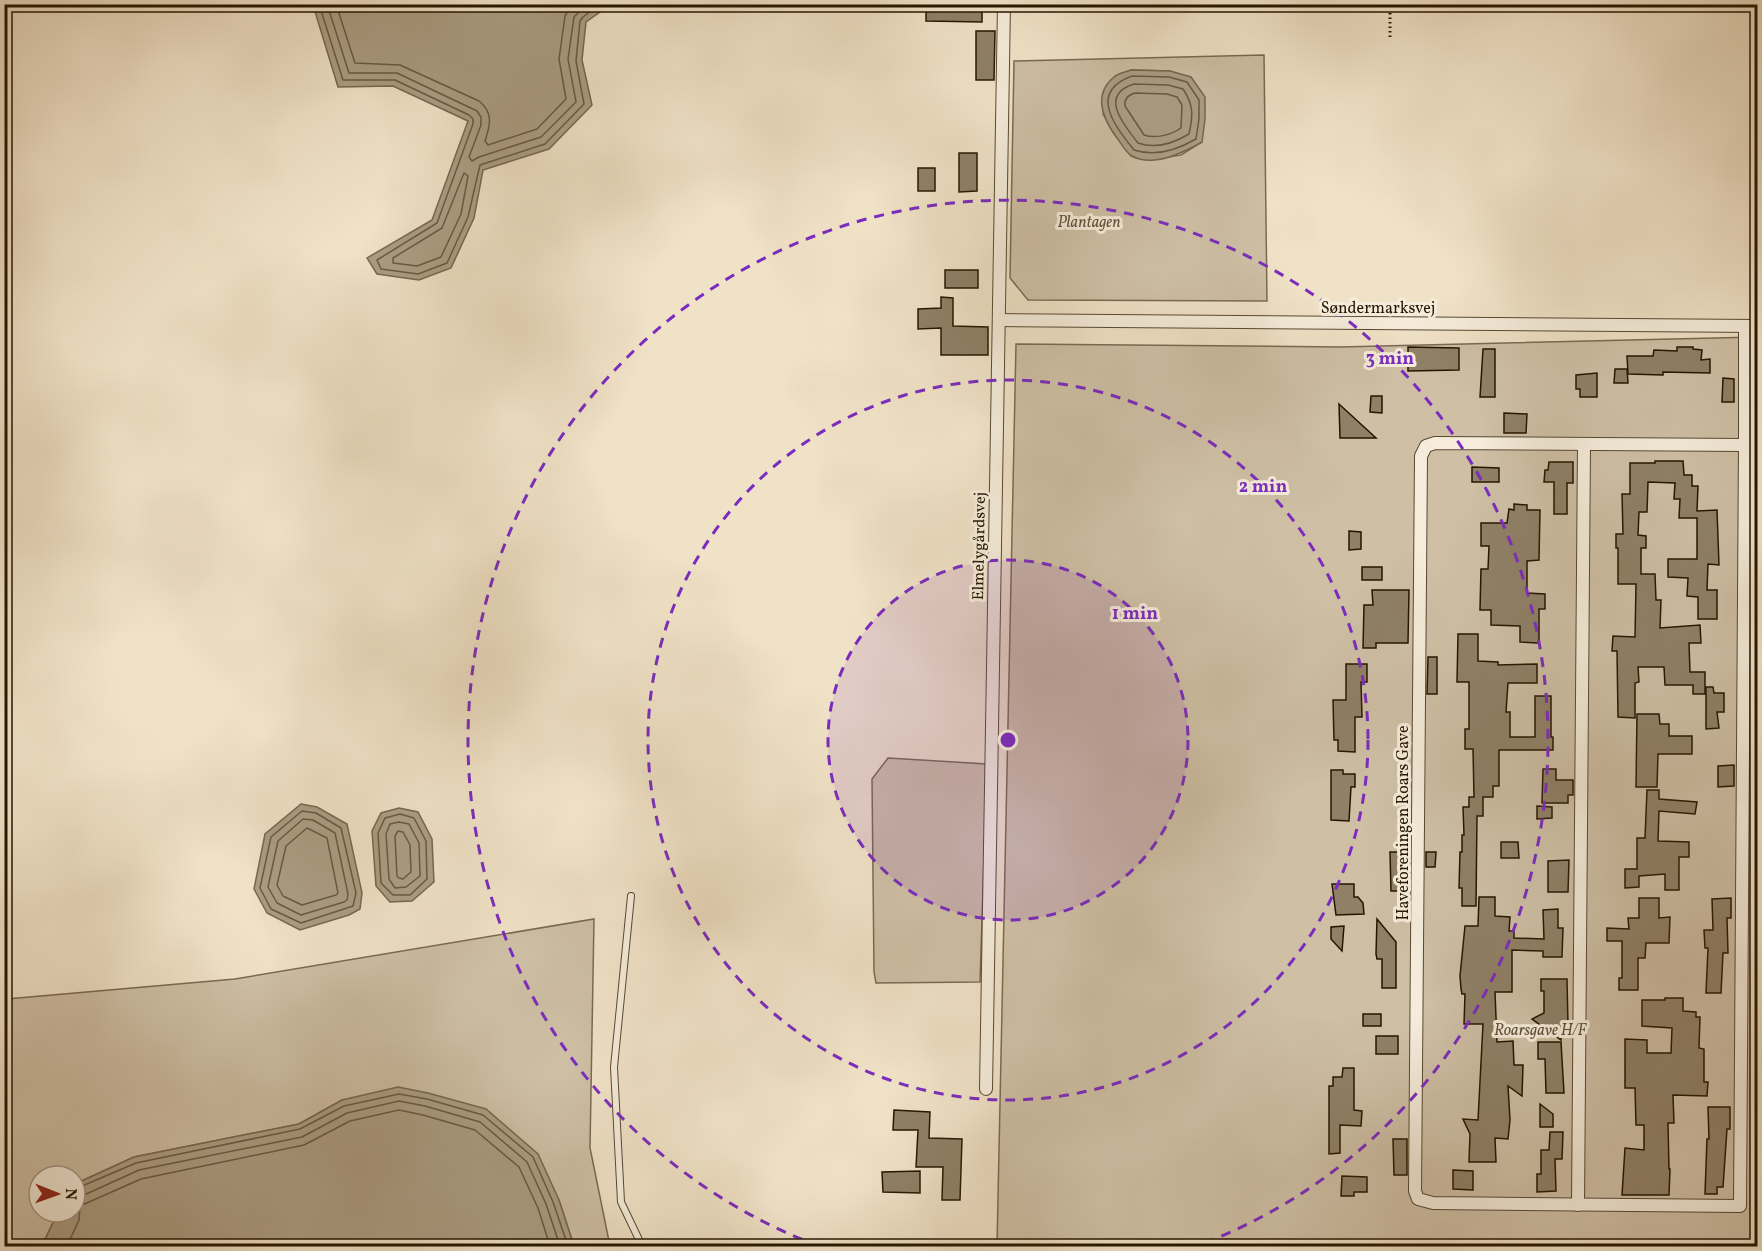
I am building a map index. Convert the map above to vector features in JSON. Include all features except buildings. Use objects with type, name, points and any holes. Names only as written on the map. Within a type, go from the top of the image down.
[{"type":"street","name":"Elmelygårdsvej","points":[[986,1089],[1004,4]]},
{"type":"street","name":"Søndermarksvej","points":[[999,320],[1751,326]]},
{"type":"street","name":"Haveforeningen Roars Gave","points":[[1745,445],[1435,443],[1426,446],[1421,456],[1415,1191],[1418,1199],[1433,1203],[1740,1206],[1745,445],[1751,326]]},
{"type":"street","points":[[1578,1205],[1584,444]]},
{"type":"lane","points":[[631,896],[614,1067],[621,1202],[642,1246]]},
{"type":"path","points":[[1390,4],[1390,40]]},
{"type":"green space","name":"Plantagen","points":[[1264,55],[1267,301],[1028,300],[1010,278],[1014,61]],"holes":[[[1131,70],[1170,71],[1202,142],[1181,155],[1149,160],[1131,156],[1103,114],[1115,76]]]},
{"type":"green space","name":"Roarsgave H/F","points":[[1757,337],[1757,1246],[997,1246],[1016,344],[1340,347]]},
{"type":"green space","points":[[888,758],[987,764],[980,982],[876,983],[872,779]]},
{"type":"green space","points":[[594,919],[590,1148],[610,1246],[574,1246],[559,1200],[342,1100],[299,1124],[134,1157],[87,1179],[87,1164],[27,1164],[27,1224],[52,1224],[42,1246],[5,1246],[4,1009],[7,999],[235,979]]},
{"type":"water","points":[[313,5],[610,5],[586,22],[582,60],[592,105],[549,149],[483,170],[474,218],[451,268],[419,280],[377,274],[367,258],[432,220],[468,121],[393,86],[338,87]]},
{"type":"water","points":[[1131,70],[1170,71],[1191,77],[1205,97],[1202,142],[1186,151],[1158,160],[1140,159],[1128,153],[1104,115],[1102,99],[1103,91],[1114,77]]},
{"type":"water","points":[[301,804],[317,807],[347,824],[362,893],[360,909],[349,915],[300,930],[267,913],[254,889],[265,834]]},
{"type":"water","points":[[399,808],[418,812],[432,839],[434,882],[412,901],[390,902],[376,886],[372,831],[381,813]]},
{"type":"water","points":[[398,1087],[486,1109],[538,1154],[559,1200],[574,1246],[42,1246],[52,1224],[87,1224],[87,1179],[134,1157],[299,1124],[342,1100]]}]
